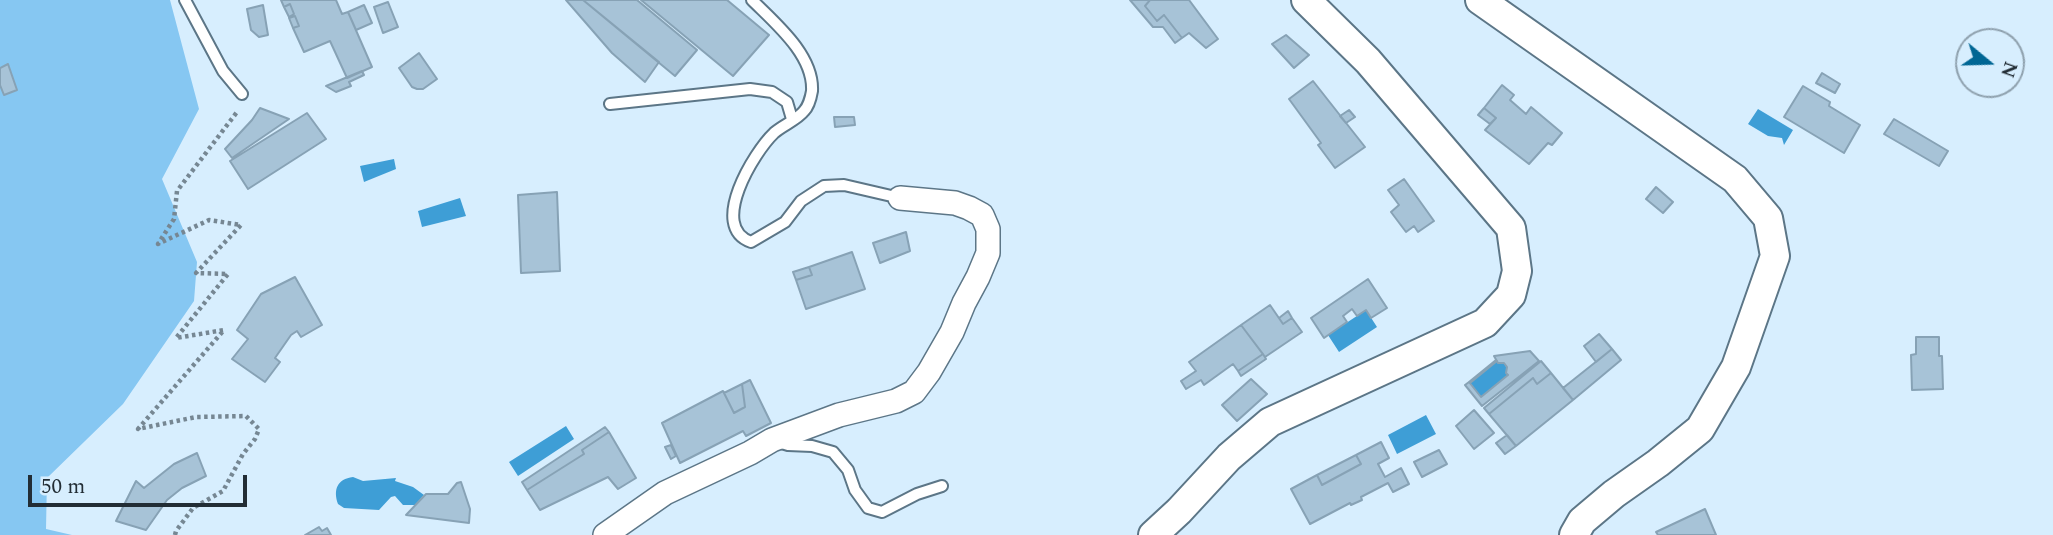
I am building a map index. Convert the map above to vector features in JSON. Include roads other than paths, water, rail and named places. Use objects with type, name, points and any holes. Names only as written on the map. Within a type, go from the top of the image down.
[{"type":"street","points":[[1153,535],[1229,457],[1270,422],[1485,324],[1511,295],[1517,271],[1511,228],[1368,61],[1306,0]]},
{"type":"street","points":[[1480,0],[1735,179],[1768,218],[1776,256],[1736,366],[1700,429],[1614,494],[1582,522],[1574,535]]},
{"type":"street","points":[[605,535],[665,493],[772,440],[839,415],[896,401],[914,393],[952,332],[988,253],[988,229],[982,215],[969,208],[954,203],[900,198]]},
{"type":"lane","points":[[185,0],[223,71],[242,94]]},
{"type":"lane","points":[[752,0],[782,29],[807,65],[811,75],[812,93],[805,110],[774,133],[759,150],[746,172],[737,193],[733,216],[737,232],[742,239],[751,242],[785,222],[801,201],[824,186],[844,185],[900,198]]},
{"type":"lane","points":[[610,104],[750,89],[772,92],[787,102],[792,119]]},
{"type":"lane","points":[[772,440],[833,452],[848,470],[855,490],[868,508],[882,512],[917,494],[942,486]]}]
